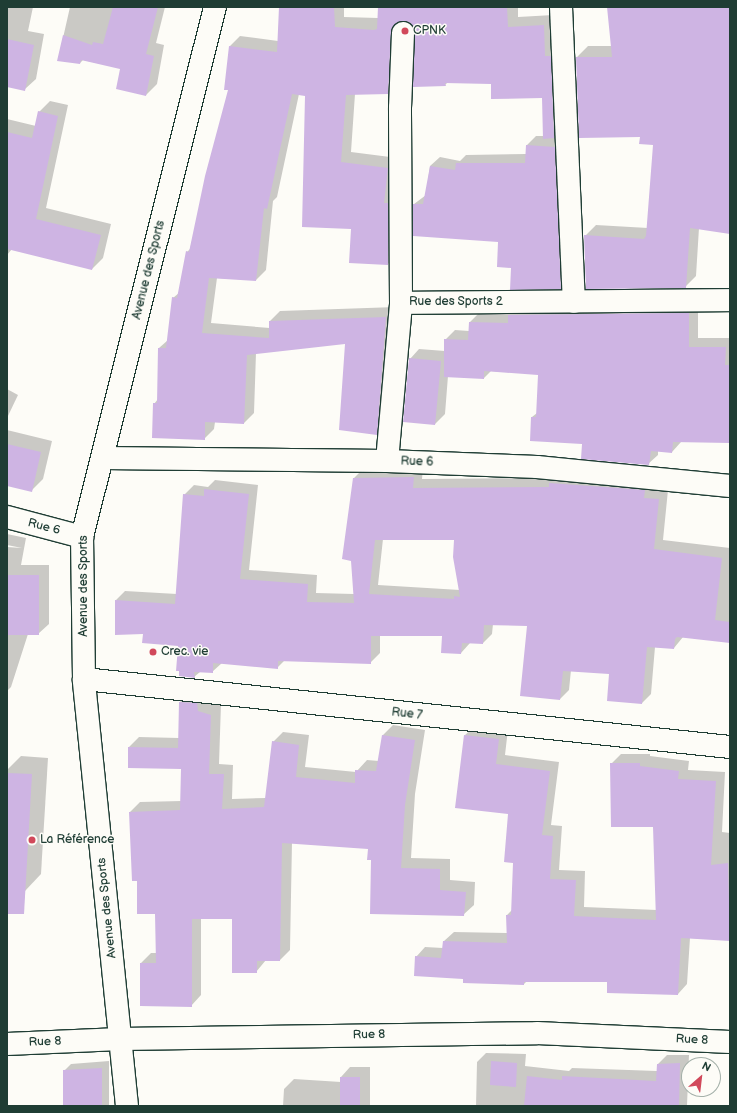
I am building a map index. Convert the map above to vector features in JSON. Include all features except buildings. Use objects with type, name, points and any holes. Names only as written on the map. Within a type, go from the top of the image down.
[{"type":"street","name":"Avenue des Sports","points":[[127,1106],[84,679],[82,537],[103,458],[214,7]]},
{"type":"street","points":[[561,7],[574,302]]},
{"type":"street","points":[[401,303],[400,108],[403,33]]},
{"type":"street","name":"Rue des Sports 2","points":[[387,461],[401,303],[730,300]]},
{"type":"street","name":"Rue 6","points":[[103,458],[387,461],[537,467],[730,486]]},
{"type":"street","name":"Rue 6","points":[[7,517],[82,537]]},
{"type":"street","name":"Rue 7","points":[[84,679],[730,747]]},
{"type":"street","name":"Rue 8","points":[[7,1044],[120,1039],[537,1033],[730,1042]]},
{"type":"place","name":"CPNK","points":[[405,31]]},
{"type":"place","name":"Crec. vie","points":[[153,652]]},
{"type":"place","name":"La Référence","points":[[32,840]]}]
